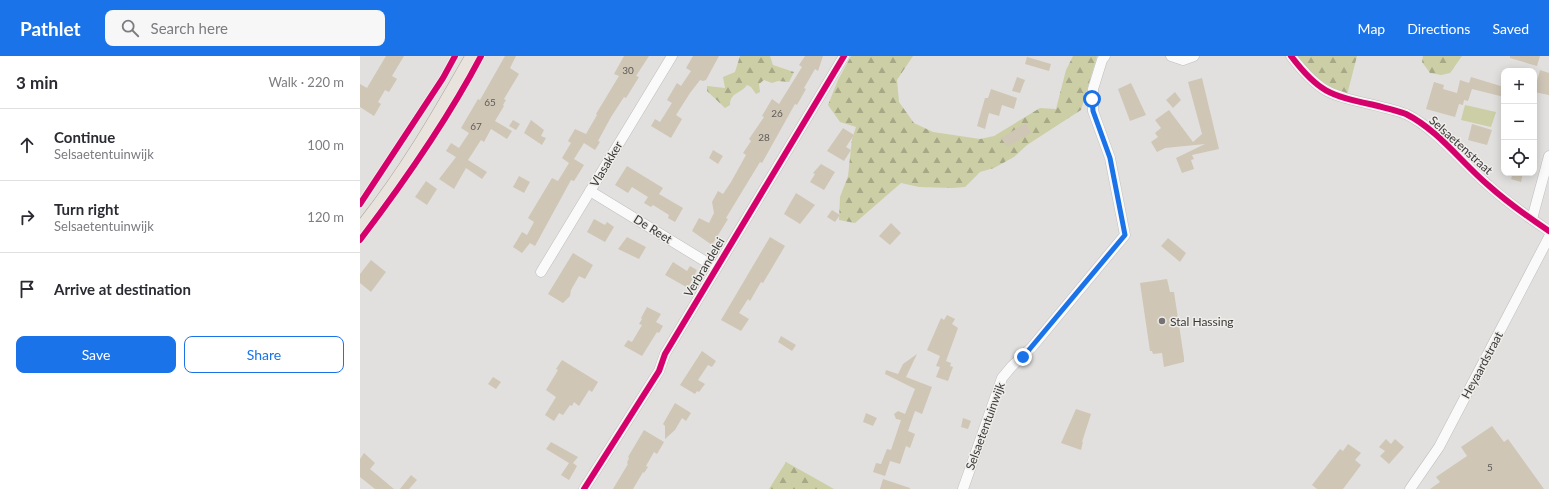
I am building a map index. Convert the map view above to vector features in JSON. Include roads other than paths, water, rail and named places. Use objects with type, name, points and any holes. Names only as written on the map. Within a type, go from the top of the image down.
[{"type":"main road","points":[[360,229],[381,203],[429,132],[472,56]]},
{"type":"street","name":"Vlasakker","points":[[541,272],[672,56]]},
{"type":"street","name":"Verbrandelei","points":[[584,489],[659,371],[665,354],[844,56]]},
{"type":"street","name":"Selsaetentuinwijk","points":[[963,489],[1002,378],[1032,347],[1125,235],[1110,158],[1093,111],[1093,89],[1102,60],[1105,56]]},
{"type":"street","points":[[1172,56],[1183,60],[1194,56]]},
{"type":"street","name":"Selsaetenstraat","points":[[1291,56],[1309,79],[1329,92],[1346,99],[1394,110],[1405,114],[1426,127],[1489,186],[1549,231]]},
{"type":"street","points":[[1532,219],[1549,156]]},
{"type":"street","name":"De Reet","points":[[590,191],[716,268]]},
{"type":"street","name":"Heyaardstraat","points":[[1410,489],[1439,447],[1549,238]]},
{"type":"place","name":"Stal Hassing","points":[[1162,321]]}]
